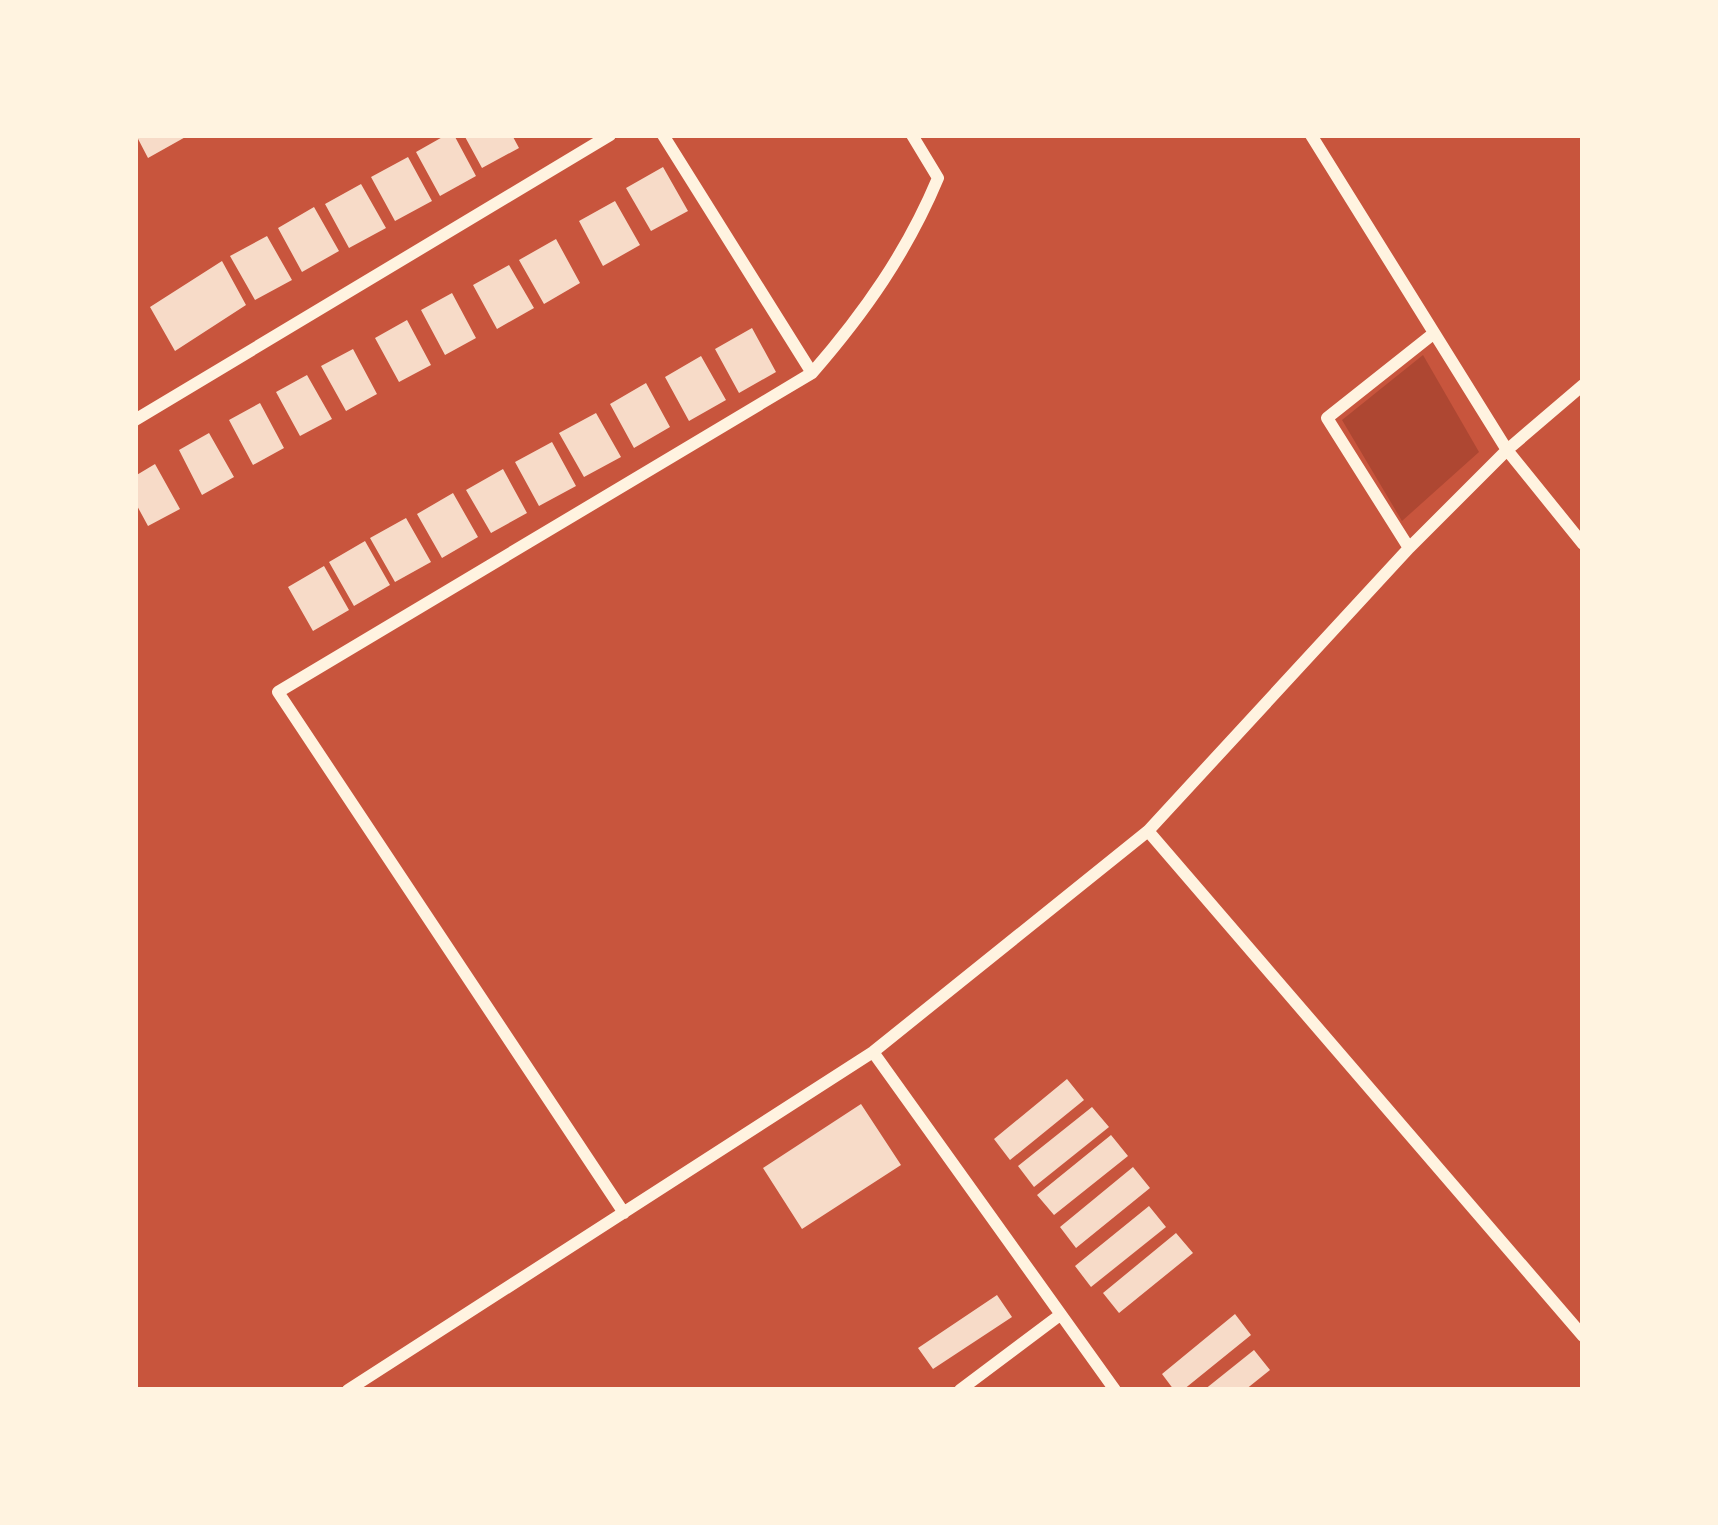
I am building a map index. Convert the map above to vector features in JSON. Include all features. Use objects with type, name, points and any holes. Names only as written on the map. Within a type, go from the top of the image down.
[{"type":"street","points":[[135,420],[610,135]]},
{"type":"street","points":[[663,135],[812,373]]},
{"type":"street","points":[[624,1214],[278,692],[812,373],[870,306],[918,226],[938,178],[912,135]]},
{"type":"street","points":[[1311,135],[1507,450],[1583,544]]},
{"type":"street","points":[[1409,548],[1327,418],[1433,334]]},
{"type":"street","points":[[348,1390],[873,1052],[1148,831],[1409,548],[1507,450],[1583,385]]},
{"type":"street","points":[[1148,831],[1583,1336]]},
{"type":"street","points":[[873,1052],[1115,1390]]},
{"type":"street","points":[[960,1390],[1060,1315]]},
{"type":"shaded area","points":[[1423,355],[1479,452],[1402,521],[1342,420]]},
{"type":"building","points":[[136,135],[189,135],[148,158]]},
{"type":"building","points":[[454,135],[476,176],[440,196],[416,152]]},
{"type":"building","points":[[464,135],[512,135],[519,148],[482,168]]},
{"type":"building","points":[[408,157],[432,201],[395,221],[371,177]]},
{"type":"building","points":[[663,167],[688,211],[651,231],[626,188]]},
{"type":"building","points":[[361,184],[386,228],[349,248],[325,204]]},
{"type":"building","points":[[615,201],[640,245],[603,266],[579,221]]},
{"type":"building","points":[[314,207],[339,251],[302,272],[278,228]]},
{"type":"building","points":[[267,236],[292,280],[255,300],[230,256]]},
{"type":"building","points":[[556,239],[580,283],[544,304],[519,260]]},
{"type":"building","points":[[222,261],[246,305],[175,351],[150,307]]},
{"type":"building","points":[[509,265],[534,308],[497,329],[473,285]]},
{"type":"building","points":[[452,293],[476,338],[445,355],[421,310]]},
{"type":"building","points":[[407,320],[431,365],[399,382],[375,338]]},
{"type":"building","points":[[752,328],[776,372],[739,393],[715,349]]},
{"type":"building","points":[[353,349],[377,394],[346,411],[321,366]]},
{"type":"building","points":[[701,356],[726,400],[689,421],[665,377]]},
{"type":"building","points":[[307,375],[332,419],[300,436],[276,392]]},
{"type":"building","points":[[646,383],[670,427],[634,448],[610,404]]},
{"type":"building","points":[[260,403],[284,448],[253,465],[229,420]]},
{"type":"building","points":[[596,413],[621,457],[584,477],[559,433]]},
{"type":"building","points":[[209,433],[234,477],[202,495],[179,450]]},
{"type":"building","points":[[552,442],[576,486],[539,506],[515,462]]},
{"type":"building","points":[[155,464],[180,509],[148,526],[135,502],[135,476]]},
{"type":"building","points":[[503,469],[527,513],[491,533],[466,490]]},
{"type":"building","points":[[453,493],[478,537],[442,558],[417,514]]},
{"type":"building","points":[[406,518],[431,562],[395,582],[370,538]]},
{"type":"building","points":[[365,541],[390,585],[354,606],[329,562]]},
{"type":"building","points":[[324,566],[349,610],[313,631],[288,587]]},
{"type":"building","points":[[1067,1079],[1084,1100],[1010,1160],[994,1139]]},
{"type":"building","points":[[861,1104],[901,1165],[802,1229],[763,1168]]},
{"type":"building","points":[[1092,1107],[1109,1127],[1034,1187],[1018,1166]]},
{"type":"building","points":[[1111,1135],[1128,1156],[1054,1215],[1037,1195]]},
{"type":"building","points":[[1133,1167],[1150,1188],[1076,1248],[1060,1227]]},
{"type":"building","points":[[1149,1206],[1166,1227],[1091,1287],[1075,1266]]},
{"type":"building","points":[[1176,1233],[1193,1253],[1119,1313],[1103,1293]]},
{"type":"building","points":[[997,1295],[1012,1317],[933,1369],[918,1348]]},
{"type":"building","points":[[1235,1314],[1251,1335],[1183,1390],[1174,1390],[1162,1374]]},
{"type":"building","points":[[1254,1350],[1270,1370],[1245,1390],[1204,1390]]}]
